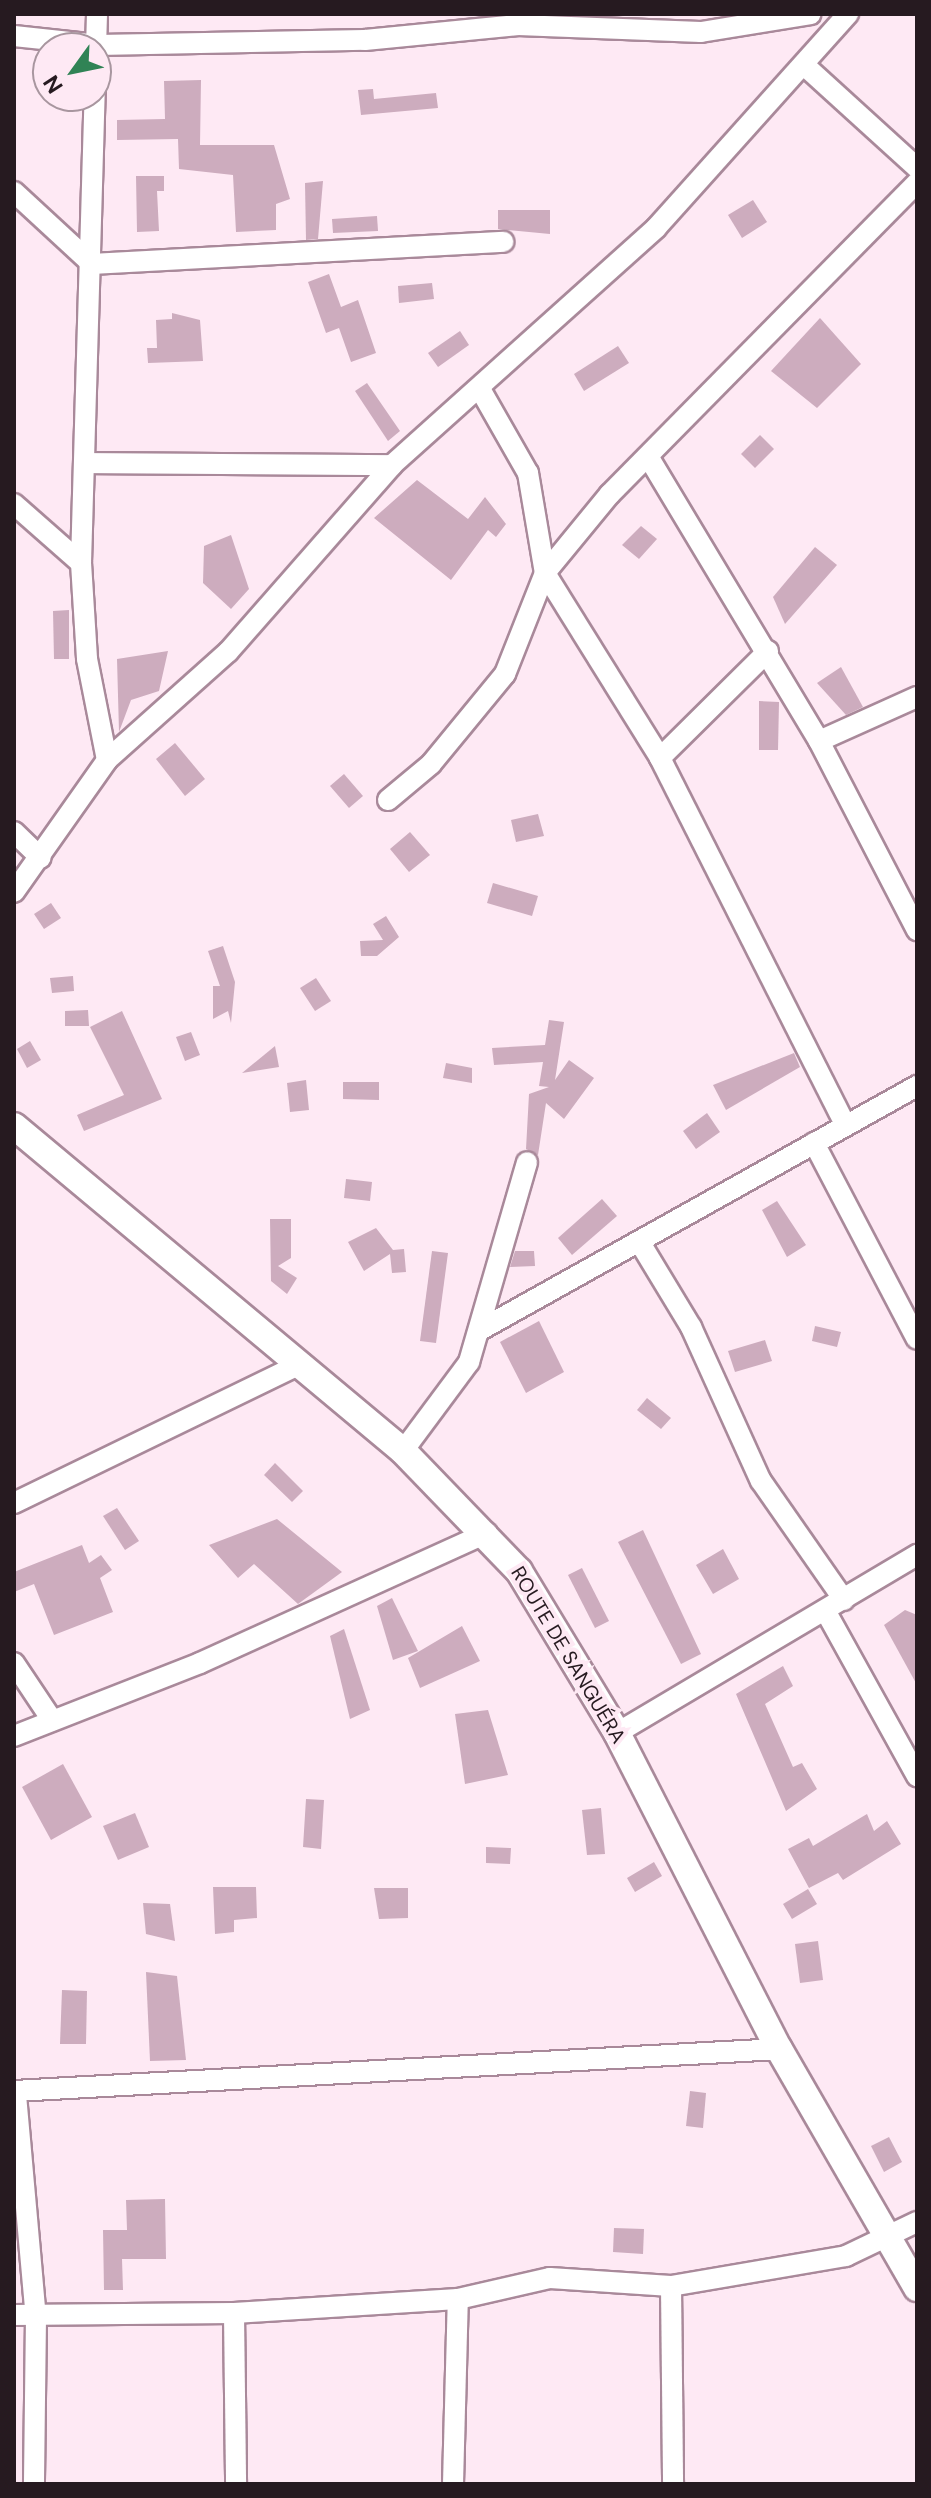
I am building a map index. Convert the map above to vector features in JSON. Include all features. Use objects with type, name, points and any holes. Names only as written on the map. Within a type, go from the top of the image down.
[{"type":"street","points":[[112,45],[365,40],[518,20],[701,32],[811,14]]},
{"type":"street","points":[[14,892],[41,858],[107,760],[228,652],[392,465],[656,228],[848,14]]},
{"type":"street","points":[[804,65],[917,168]]},
{"type":"street","points":[[96,112],[87,463],[81,563],[87,659],[107,760]]},
{"type":"street","points":[[388,800],[431,764],[505,674],[545,573],[649,458],[917,183]]},
{"type":"street","points":[[14,192],[92,264],[503,242]]},
{"type":"street","points":[[480,389],[528,473],[545,573],[660,758],[845,1125]]},
{"type":"street","points":[[649,458],[768,651],[819,741],[917,930]]},
{"type":"street","points":[[87,463],[392,465]]},
{"type":"street","points":[[14,504],[81,563]]},
{"type":"street","points":[[660,758],[768,651]]},
{"type":"street","points":[[819,741],[917,697]]},
{"type":"street","points":[[14,832],[41,858]]},
{"type":"street","points":[[480,1330],[642,1246],[814,1143],[917,1086]]},
{"type":"street","name":"ROUTE DE SANGUÉRA","points":[[14,1126],[302,1363],[403,1451],[487,1533],[519,1571],[617,1733],[779,2049],[917,2288]]},
{"type":"street","points":[[814,1143],[917,1339]]},
{"type":"street","points":[[403,1451],[469,1362],[527,1162]]},
{"type":"street","points":[[642,1246],[691,1327],[761,1481],[835,1606],[917,1776]]},
{"type":"street","points":[[14,1503],[302,1363]]},
{"type":"street","points":[[14,1736],[200,1663],[487,1533]]},
{"type":"street","points":[[617,1733],[917,1555]]},
{"type":"street","points":[[14,1663],[52,1720]]},
{"type":"street","points":[[34,2484],[36,2317],[15,2093],[159,2080],[779,2049]]},
{"type":"street","points":[[14,2315],[234,2313],[458,2299],[550,2278],[671,2286],[846,2256],[888,2239],[917,2222]]},
{"type":"street","points":[[671,2286],[673,2484]]},
{"type":"street","points":[[453,2484],[458,2299]]},
{"type":"street","points":[[234,2313],[236,2484]]},
{"type":"building","points":[[201,80],[200,145],[274,145],[290,199],[276,204],[276,230],[236,232],[233,175],[179,169],[178,139],[117,140],[117,120],[165,119],[164,81]]},
{"type":"building","points":[[373,89],[374,99],[436,93],[438,108],[361,115],[358,90]]},
{"type":"building","points":[[136,176],[164,176],[164,191],[157,191],[159,231],[137,232]]},
{"type":"building","points":[[323,181],[318,239],[306,240],[305,183]]},
{"type":"building","points":[[753,200],[767,222],[742,238],[728,215]]},
{"type":"building","points":[[498,210],[550,210],[550,234],[498,229]]},
{"type":"building","points":[[377,216],[378,231],[333,233],[332,219]]},
{"type":"building","points":[[329,274],[341,307],[358,300],[376,353],[351,362],[339,328],[326,333],[308,282]]},
{"type":"building","points":[[432,283],[434,299],[399,303],[398,286]]},
{"type":"building","points":[[172,313],[200,320],[203,361],[148,363],[147,348],[157,348],[156,320],[172,319]]},
{"type":"building","points":[[820,318],[861,364],[817,408],[771,371]]},
{"type":"building","points":[[460,331],[469,345],[438,367],[428,353]]},
{"type":"building","points":[[618,346],[629,363],[584,391],[574,374]]},
{"type":"building","points":[[367,383],[400,431],[388,441],[355,391]]},
{"type":"building","points":[[760,435],[774,449],[755,468],[741,454]]},
{"type":"building","points":[[417,480],[468,519],[485,497],[506,524],[496,537],[488,530],[451,580],[374,518]]},
{"type":"building","points":[[641,526],[657,539],[639,559],[622,545]]},
{"type":"building","points":[[231,535],[249,589],[231,609],[203,583],[204,546]]},
{"type":"building","points":[[815,547],[837,565],[785,624],[773,597]]},
{"type":"building","points":[[69,610],[69,659],[54,659],[53,611]]},
{"type":"building","points":[[168,651],[159,691],[131,700],[119,732],[117,659]]},
{"type":"building","points":[[841,667],[863,707],[846,715],[817,683]]},
{"type":"building","points":[[759,701],[779,702],[778,750],[759,750]]},
{"type":"building","points":[[175,743],[205,779],[185,796],[156,759]]},
{"type":"building","points":[[344,774],[363,796],[349,808],[330,786]]},
{"type":"building","points":[[538,814],[544,836],[516,842],[511,820]]},
{"type":"building","points":[[410,832],[430,855],[409,872],[390,849]]},
{"type":"building","points":[[493,883],[538,896],[532,916],[487,903]]},
{"type":"building","points":[[51,903],[61,918],[44,929],[34,914]]},
{"type":"building","points":[[386,916],[399,937],[377,956],[361,956],[360,941],[383,940],[373,924]]},
{"type":"building","points":[[223,946],[235,982],[231,1023],[228,1011],[213,1019],[213,986],[220,986],[208,951]]},
{"type":"building","points":[[73,976],[74,991],[52,993],[50,978]]},
{"type":"building","points":[[316,978],[331,1001],[315,1011],[300,988]]},
{"type":"building","points":[[88,1010],[89,1026],[65,1026],[65,1011]]},
{"type":"building","points":[[122,1011],[162,1099],[84,1131],[77,1115],[124,1095],[90,1027]]},
{"type":"building","points":[[549,1020],[564,1022],[555,1080],[569,1060],[594,1078],[564,1119],[546,1103],[538,1155],[526,1149],[529,1094],[549,1087],[539,1086],[543,1062],[494,1065],[492,1048],[545,1045]]},
{"type":"building","points":[[191,1032],[200,1055],[185,1061],[176,1037]]},
{"type":"building","points":[[30,1041],[41,1060],[27,1068],[17,1049]]},
{"type":"building","points":[[275,1046],[279,1067],[242,1073]]},
{"type":"building","points":[[794,1053],[800,1067],[726,1110],[713,1085]]},
{"type":"building","points":[[446,1063],[472,1068],[472,1083],[443,1078]]},
{"type":"building","points":[[306,1080],[309,1110],[290,1112],[287,1083]]},
{"type":"building","points":[[343,1082],[379,1082],[379,1100],[343,1099]]},
{"type":"building","points":[[707,1113],[720,1132],[696,1149],[683,1131]]},
{"type":"building","points":[[346,1179],[372,1182],[370,1201],[344,1198]]},
{"type":"building","points":[[602,1199],[617,1216],[572,1255],[558,1238]]},
{"type":"building","points":[[777,1201],[806,1245],[787,1257],[762,1210]]},
{"type":"building","points":[[270,1219],[291,1219],[291,1258],[278,1266],[297,1278],[287,1294],[271,1281]]},
{"type":"building","points":[[376,1228],[393,1250],[404,1249],[406,1272],[392,1273],[390,1254],[364,1271],[348,1242]]},
{"type":"building","points":[[432,1251],[448,1253],[436,1343],[420,1341]]},
{"type":"building","points":[[515,1251],[534,1251],[535,1266],[510,1267]]},
{"type":"building","points":[[539,1321],[564,1372],[526,1393],[500,1342]]},
{"type":"building","points":[[815,1326],[841,1332],[837,1347],[812,1341]]},
{"type":"building","points":[[765,1340],[772,1361],[735,1372],[728,1351]]},
{"type":"building","points":[[647,1398],[671,1418],[661,1429],[637,1410]]},
{"type":"building","points":[[275,1463],[303,1491],[292,1502],[264,1475]]},
{"type":"building","points":[[117,1508],[139,1541],[125,1550],[103,1516]]},
{"type":"building","points":[[277,1519],[342,1572],[298,1604],[254,1564],[238,1578],[209,1545]]},
{"type":"building","points":[[643,1530],[701,1654],[681,1664],[618,1542]]},
{"type":"building","points":[[82,1545],[89,1563],[101,1555],[112,1570],[100,1578],[113,1612],[54,1635],[34,1584],[14,1592],[14,1572]]},
{"type":"building","points":[[723,1549],[739,1579],[713,1594],[696,1565]]},
{"type":"building","points":[[582,1568],[609,1621],[595,1628],[568,1575]]},
{"type":"building","points":[[392,1598],[418,1651],[393,1660],[377,1606]]},
{"type":"building","points":[[905,1610],[917,1615],[917,1685],[884,1625]]},
{"type":"building","points":[[462,1626],[480,1661],[420,1688],[408,1658]]},
{"type":"building","points":[[344,1629],[370,1710],[350,1719],[330,1636]]},
{"type":"building","points":[[783,1666],[793,1686],[765,1704],[793,1767],[802,1763],[817,1789],[786,1811],[736,1694]]},
{"type":"building","points":[[488,1710],[508,1775],[465,1784],[455,1714]]},
{"type":"building","points":[[63,1764],[92,1817],[51,1840],[22,1787]]},
{"type":"building","points":[[306,1799],[324,1800],[321,1849],[303,1847]]},
{"type":"building","points":[[601,1808],[605,1854],[587,1855],[582,1810]]},
{"type":"building","points":[[135,1813],[149,1847],[118,1860],[103,1826]]},
{"type":"building","points":[[867,1814],[874,1831],[887,1821],[901,1844],[843,1880],[838,1873],[809,1888],[788,1849],[809,1838],[813,1846]]},
{"type":"building","points":[[486,1847],[511,1848],[510,1864],[486,1863]]},
{"type":"building","points":[[654,1862],[662,1876],[635,1892],[627,1878]]},
{"type":"building","points":[[213,1887],[256,1887],[257,1918],[234,1920],[234,1932],[215,1934]]},
{"type":"building","points":[[374,1888],[408,1888],[408,1918],[379,1919]]},
{"type":"building","points":[[808,1889],[817,1904],[792,1919],[783,1904]]},
{"type":"building","points":[[143,1903],[170,1904],[175,1941],[146,1934]]},
{"type":"building","points":[[818,1941],[823,1980],[800,1983],[795,1944]]},
{"type":"building","points":[[146,1972],[177,1976],[186,2060],[150,2061]]},
{"type":"building","points":[[62,1990],[87,1991],[86,2044],[60,2044]]},
{"type":"building","points":[[690,2091],[706,2093],[703,2128],[686,2126]]},
{"type":"building","points":[[889,2137],[902,2162],[884,2172],[871,2146]]},
{"type":"building","points":[[165,2199],[166,2259],[122,2259],[123,2290],[104,2290],[103,2230],[127,2230],[126,2200]]},
{"type":"building","points":[[614,2228],[644,2229],[643,2254],[613,2252]]}]
